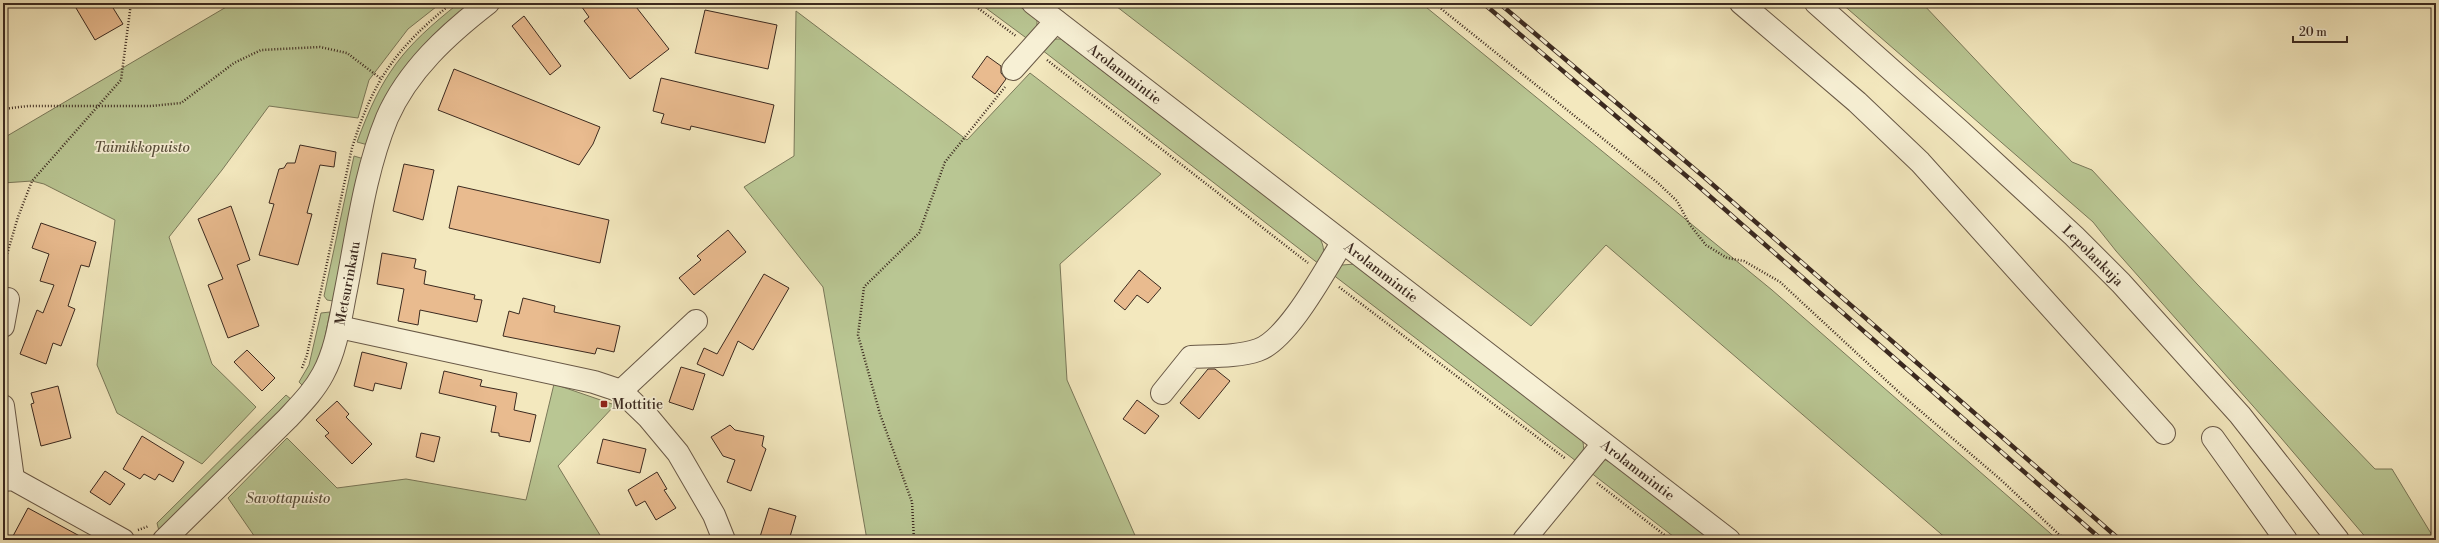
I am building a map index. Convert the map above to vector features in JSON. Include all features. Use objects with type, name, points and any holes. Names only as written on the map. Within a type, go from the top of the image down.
[{"type":"street","name":"Metsurinkatu","points":[[164,540],[306,398],[323,374],[339,327],[374,154],[388,117],[417,70],[433,50],[488,3]]},
{"type":"street","name":"Arolammintie","points":[[1033,3],[1342,243],[1729,540]]},
{"type":"street","points":[[1741,3],[1857,102],[1920,162],[2164,432]]},
{"type":"street","name":"Lepolankuja","points":[[1816,3],[1960,131],[2074,236],[2121,283],[2240,415],[2338,540]]},
{"type":"street","points":[[1013,69],[1056,21]]},
{"type":"street","points":[[1162,393],[1191,357],[1259,350],[1272,340],[1295,317],[1342,243]]},
{"type":"street","points":[[3,326],[8,299]]},
{"type":"street","points":[[621,391],[696,321]]},
{"type":"street","points":[[339,327],[594,382],[621,391],[648,417],[678,453],[711,509],[724,540]]},
{"type":"street","points":[[3,406],[8,480],[129,535]]},
{"type":"street","points":[[2213,438],[2286,540]]},
{"type":"street","points":[[1524,540],[1603,444]]},
{"type":"path","points":[[8,299],[3,268],[18,217],[32,181],[121,80],[131,3]]},
{"type":"path","points":[[301,371],[307,356],[352,148],[363,114],[380,78],[395,56],[425,24],[452,3]]},
{"type":"path","points":[[1434,3],[1658,183],[1677,201],[1690,225],[1706,245],[1727,258],[1744,261],[1780,282],[1903,396],[2000,479],[2065,540]]},
{"type":"path","points":[[3,109],[28,106],[99,104],[151,106],[181,103],[234,63],[261,50],[320,47],[348,53],[380,78]]},
{"type":"path","points":[[914,540],[912,502],[880,414],[858,335],[864,287],[919,233],[945,162],[993,103],[1013,75],[1013,69]]},
{"type":"path","points":[[129,535],[148,526],[154,521]]},
{"type":"green space","name":"Taimikkopuisto","points":[[233,3],[441,3],[408,29],[369,80],[358,118],[269,106],[222,170],[169,237],[212,364],[256,407],[202,464],[117,413],[97,365],[115,220],[44,184],[32,181],[3,183],[3,125],[7,136]]},
{"type":"green space","points":[[459,3],[474,3],[410,60],[383,101],[368,145],[357,142],[375,98],[396,64],[423,34]]},
{"type":"green space","points":[[979,3],[1015,3],[1037,19],[1037,27],[1029,40]]},
{"type":"green space","points":[[1112,3],[1421,3],[1772,290],[2058,540],[1948,540],[1606,245],[1531,326]]},
{"type":"green space","points":[[1841,3],[1922,3],[2072,162],[2092,170],[2197,284],[2375,469],[2392,469],[2435,540],[2368,540],[2276,432],[2116,251],[2093,222]]},
{"type":"green space","points":[[796,11],[967,140],[1030,73],[1161,174],[1060,264],[1067,380],[1137,540],[867,540],[823,287],[744,187],[794,156]]},
{"type":"green space","points":[[1054,39],[1061,39],[1319,237],[1324,250],[1319,264],[1042,50]]},
{"type":"green space","points":[[354,156],[364,159],[333,301],[327,300],[324,296]]},
{"type":"green space","points":[[1355,264],[1582,438],[1583,451],[1579,458],[1576,461],[1332,274],[1342,265]]},
{"type":"green space","points":[[330,312],[322,352],[304,387],[299,382],[309,365],[321,313]]},
{"type":"green space","name":"Savottapuisto","points":[[554,384],[615,405],[558,466],[603,540],[257,540],[228,498],[287,438],[337,488],[406,479],[526,500]]},
{"type":"green space","points":[[286,395],[292,400],[159,531],[157,523]]},
{"type":"green space","points":[[1602,458],[1611,463],[1713,540],[1678,540],[1586,469]]},
{"type":"building","points":[[85,3],[110,3],[123,24],[95,40],[76,8]]},
{"type":"building","points":[[579,3],[633,3],[669,49],[630,79],[584,21],[589,17]]},
{"type":"building","points":[[705,10],[777,25],[768,69],[695,53]]},
{"type":"building","points":[[524,16],[561,66],[550,75],[512,26]]},
{"type":"building","points":[[987,56],[1001,66],[1001,73],[1006,79],[995,94],[972,77]]},
{"type":"building","points":[[454,69],[600,127],[593,144],[579,165],[438,110]]},
{"type":"building","points":[[661,78],[774,105],[765,143],[691,126],[690,130],[661,123],[664,114],[653,111]]},
{"type":"building","points":[[300,145],[336,152],[334,167],[320,165],[307,213],[312,214],[298,265],[259,255],[274,204],[269,203],[279,169],[284,168],[287,163],[295,163]]},
{"type":"building","points":[[404,164],[434,170],[423,220],[393,211]]},
{"type":"building","points":[[458,186],[609,220],[600,263],[449,228]]},
{"type":"building","points":[[231,206],[250,260],[237,265],[259,326],[228,338],[208,285],[223,279],[198,219]]},
{"type":"building","points":[[41,223],[96,242],[89,267],[81,265],[68,306],[75,309],[61,346],[53,343],[46,364],[20,354],[37,310],[43,313],[54,285],[40,281],[49,254],[32,248]]},
{"type":"building","points":[[728,230],[746,252],[694,295],[679,278],[701,260],[697,256]]},
{"type":"building","points":[[382,253],[416,259],[414,268],[426,271],[424,284],[475,295],[474,299],[482,300],[477,322],[420,310],[418,325],[398,321],[404,289],[377,284]]},
{"type":"building","points":[[1139,270],[1161,288],[1148,303],[1137,295],[1125,310],[1114,301]]},
{"type":"building","points":[[764,274],[789,288],[753,350],[738,341],[723,376],[697,364],[704,348],[717,354]]},
{"type":"building","points":[[523,298],[555,306],[554,312],[620,326],[614,352],[597,348],[595,354],[503,336],[509,311],[519,314]]},
{"type":"building","points":[[247,350],[275,378],[262,391],[234,362]]},
{"type":"building","points":[[362,352],[407,363],[401,389],[375,383],[373,391],[354,386]]},
{"type":"building","points":[[681,367],[705,374],[693,410],[669,402]]},
{"type":"building","points":[[1208,369],[1215,369],[1230,381],[1199,419],[1180,403]]},
{"type":"building","points":[[444,371],[482,380],[480,386],[517,393],[514,410],[536,415],[530,442],[499,436],[499,433],[491,432],[496,406],[439,393]]},
{"type":"building","points":[[58,386],[71,438],[41,446],[31,404],[34,403],[31,393]]},
{"type":"building","points":[[1137,400],[1159,416],[1145,434],[1123,419]]},
{"type":"building","points":[[337,401],[349,414],[346,417],[372,444],[352,464],[325,436],[329,433],[316,420]]},
{"type":"building","points":[[730,425],[735,430],[764,436],[762,446],[766,449],[751,491],[727,482],[735,460],[723,456],[711,437]]},
{"type":"building","points":[[421,433],[440,437],[434,462],[416,457]]},
{"type":"building","points":[[142,436],[184,462],[173,482],[159,474],[155,480],[144,474],[140,479],[123,469]]},
{"type":"building","points":[[603,439],[646,449],[640,473],[597,463]]},
{"type":"building","points":[[105,471],[125,484],[110,505],[90,492]]},
{"type":"building","points":[[657,472],[667,489],[664,490],[676,508],[656,520],[645,501],[636,506],[628,490]]},
{"type":"building","points":[[28,508],[87,540],[21,540],[13,536]]},
{"type":"building","points":[[769,508],[796,516],[789,540],[759,540]]},
{"type":"railway","points":[[1483,3],[1697,185],[2102,540]]},
{"type":"railway","points":[[1499,3],[1704,177],[2120,540]]},
{"type":"place","name":"Mottitie","points":[[604,404]]}]
